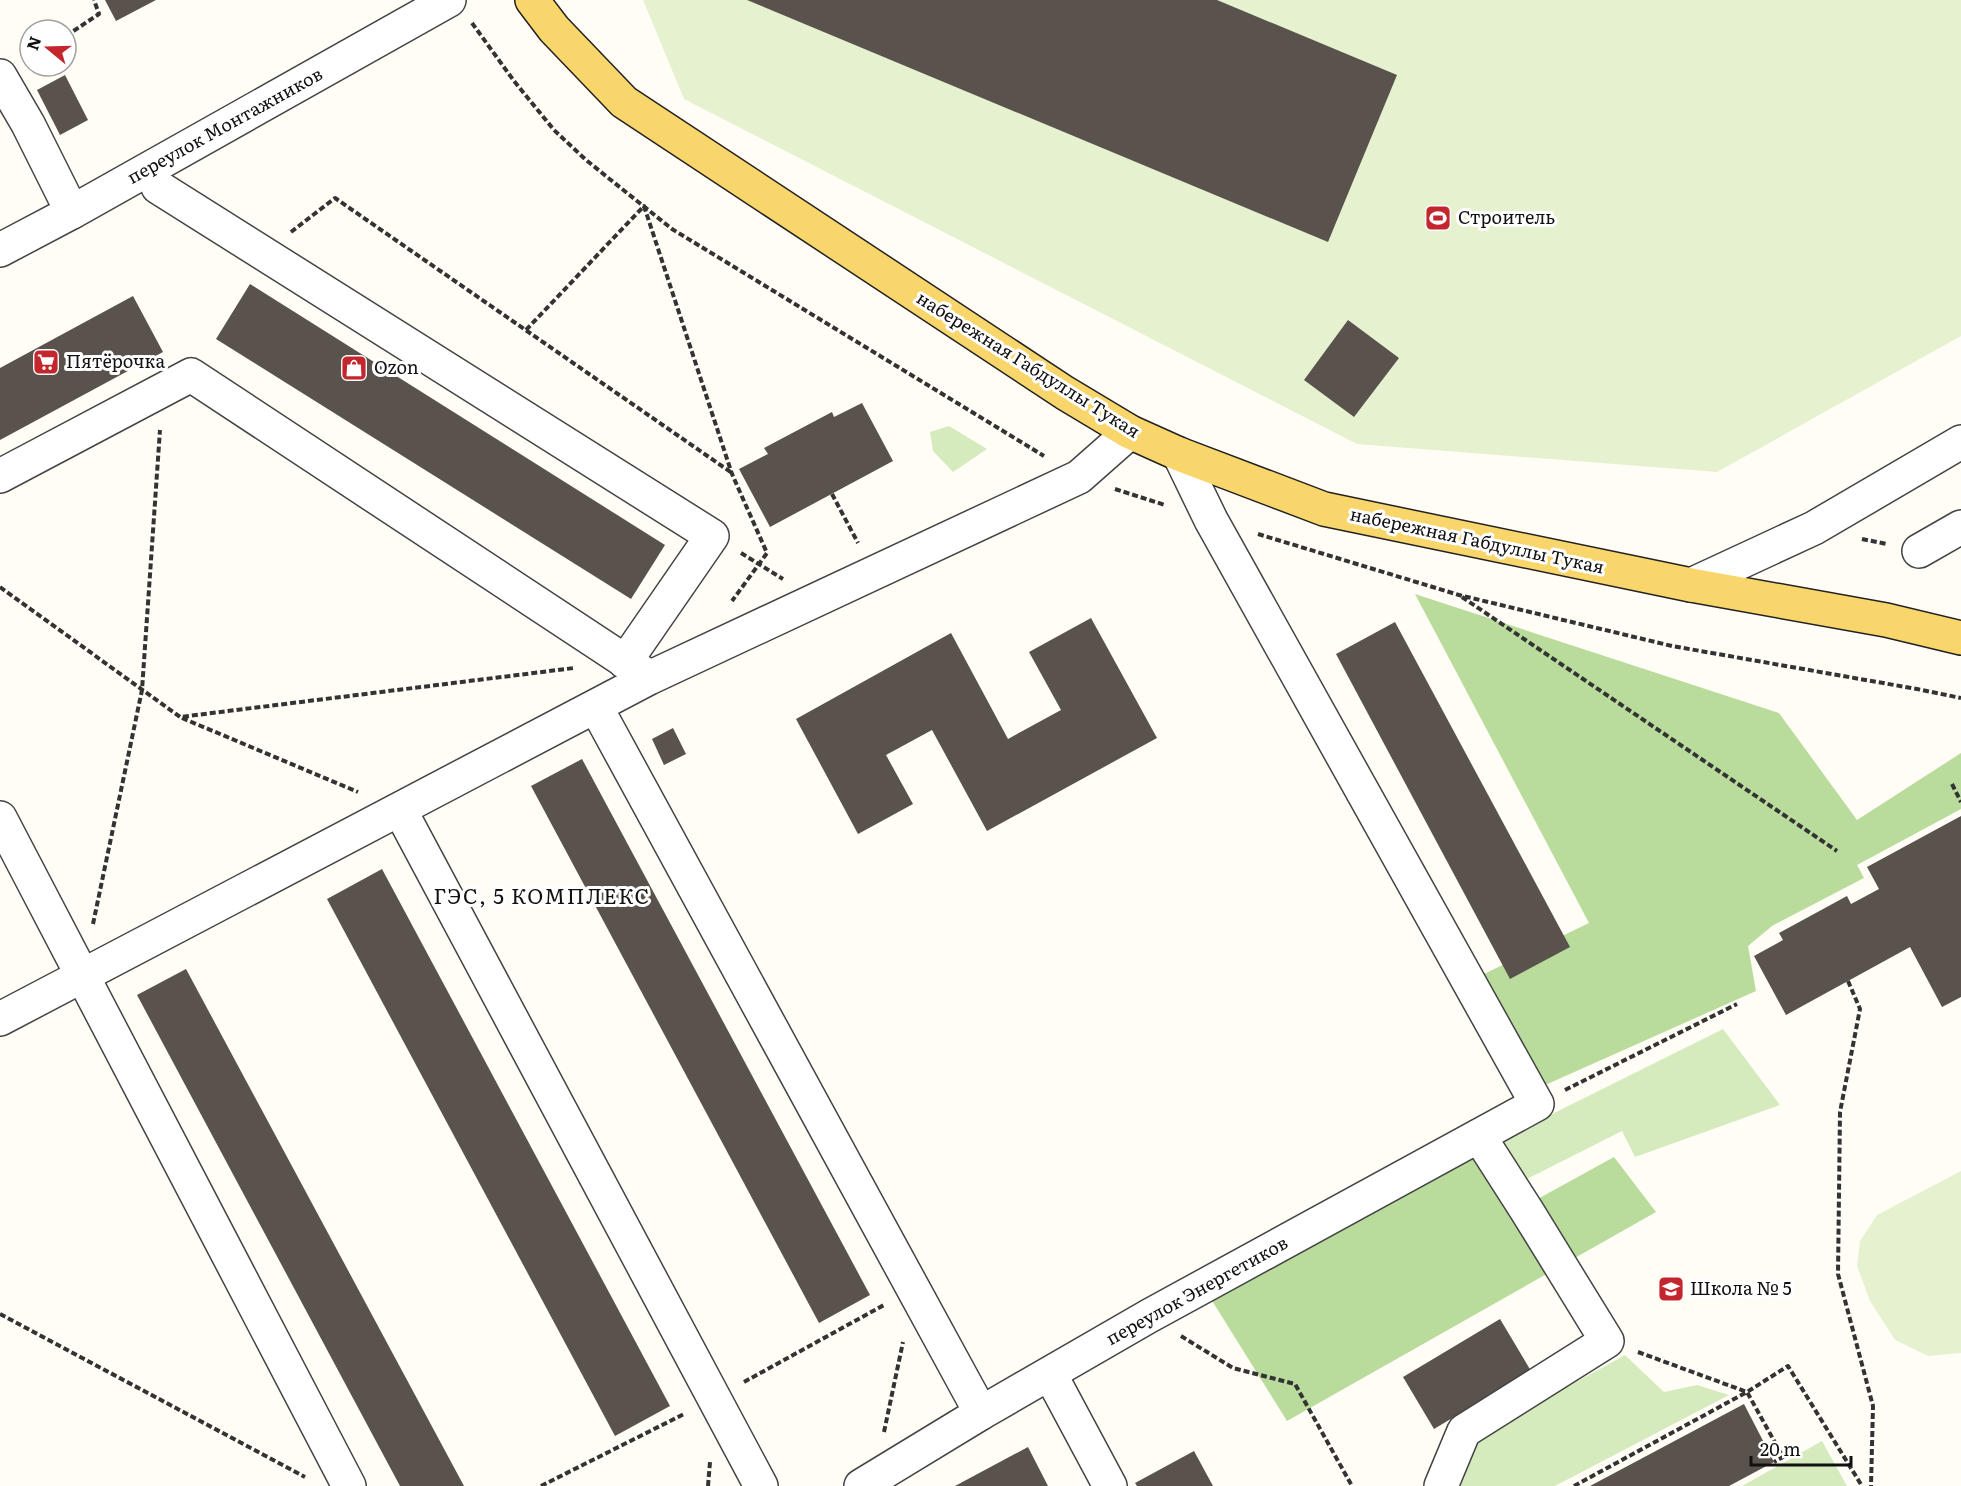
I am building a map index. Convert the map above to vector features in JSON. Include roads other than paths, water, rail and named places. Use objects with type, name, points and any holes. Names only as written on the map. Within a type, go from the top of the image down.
[{"type":"main road","name":"набережная Габдуллы Тукая","points":[[532,0],[554,29],[624,102],[1065,393],[1130,432],[1179,454],[1324,509],[1691,585],[1886,620],[1961,638]]},
{"type":"street","name":"переулок Монтажников","points":[[0,250],[72,212],[449,0]]},
{"type":"street","points":[[0,76],[28,124],[72,212]]},
{"type":"street","points":[[0,1019],[596,707],[637,670],[712,536],[158,187]]},
{"type":"street","points":[[0,476],[191,375],[637,670]]},
{"type":"street","points":[[637,670],[817,599],[1079,477],[1130,432]]},
{"type":"street","points":[[1691,585],[1815,528],[1961,442]]},
{"type":"street","name":"переулок Энергетиков","points":[[868,1482],[981,1413],[1149,1316],[1538,1104],[1211,520],[1179,454]]},
{"type":"street","points":[[1918,551],[1961,527]]},
{"type":"street","points":[[596,707],[981,1413]]},
{"type":"street","points":[[400,810],[760,1486]]},
{"type":"street","points":[[0,818],[349,1486]]},
{"type":"street","points":[[1441,1486],[1464,1431],[1607,1341],[1479,1136]]},
{"type":"street","points":[[1050,1374],[1110,1486]]},
{"type":"place","name":"Строитель","points":[[1438,218]]},
{"type":"place","name":"Пятёрочка","points":[[46,362]]},
{"type":"place","name":"Ozon","points":[[354,368]]},
{"type":"place","name":"Школа № 5","points":[[1671,1289]]},
{"type":"district","name":"ГЭС, 5 КОМПЛЕКС","points":[[542,897]]}]
